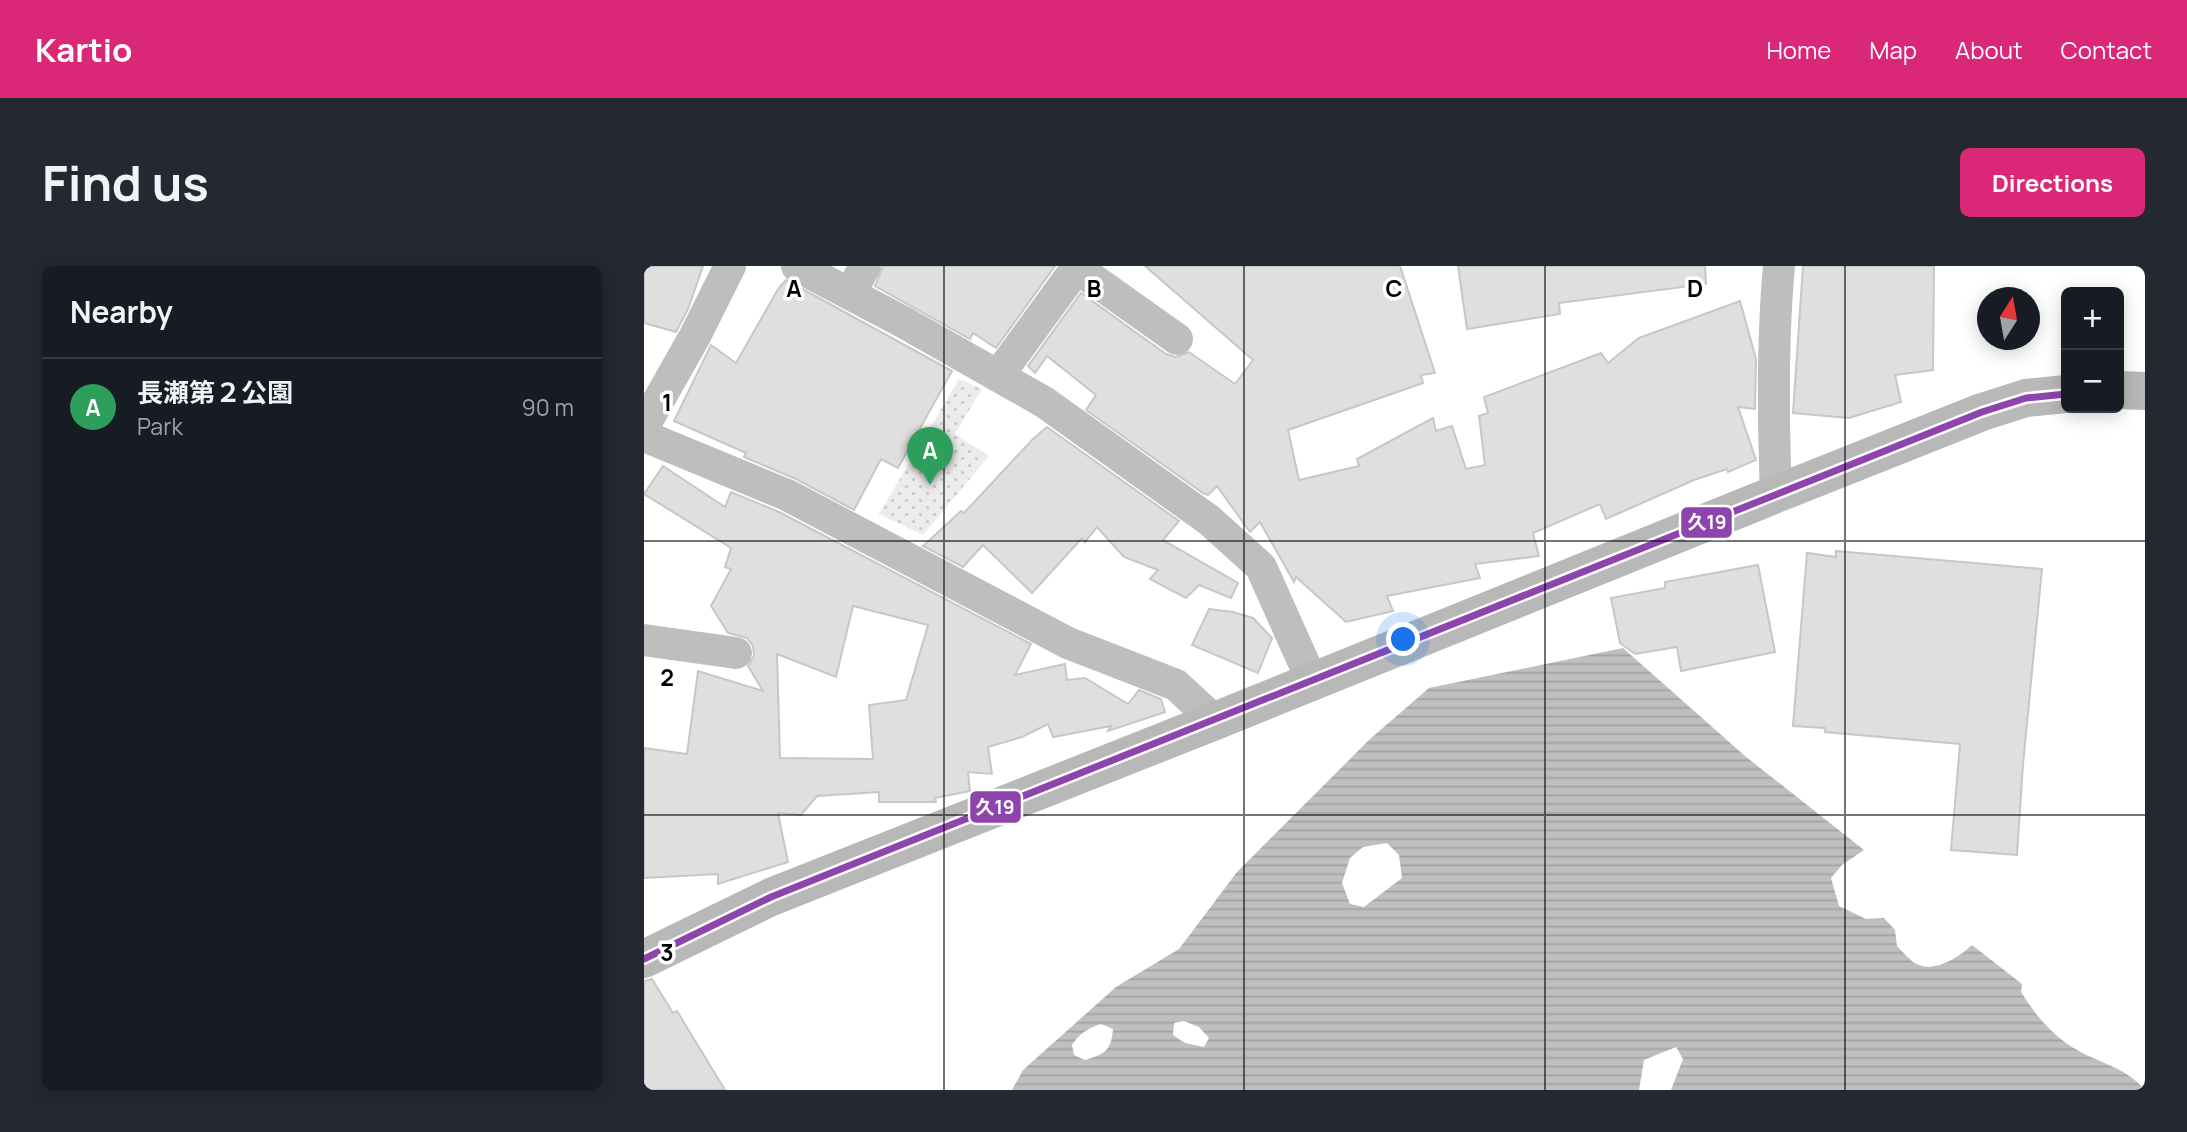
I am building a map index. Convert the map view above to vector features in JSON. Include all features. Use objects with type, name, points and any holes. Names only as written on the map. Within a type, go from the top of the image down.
[{"type":"street","points":[[644,426],[695,336],[730,266]]},
{"type":"street","points":[[797,266],[1044,402],[1209,520],[1261,567],[1312,681]]},
{"type":"street","points":[[850,294],[865,266]]},
{"type":"street","points":[[1776,494],[1774,402],[1779,266]]},
{"type":"street","points":[[998,376],[1077,267],[1177,339]]},
{"type":"street","points":[[2124,390],[2145,391]]},
{"type":"street","points":[[644,959],[771,897],[1776,494],[1982,412],[2026,398],[2061,394]]},
{"type":"street","points":[[644,436],[787,495],[1068,643],[1176,685],[1215,721]]},
{"type":"street","points":[[644,640],[736,653]]},
{"type":"shaded area","points":[[959,379],[982,389],[955,434],[989,456],[923,535],[879,514]]},
{"type":"shaded area","points":[[1623,648],[1745,756],[1864,850],[1842,865],[1831,878],[1839,906],[1866,919],[1884,918],[1895,930],[1897,946],[1920,966],[1944,963],[1972,945],[2022,984],[2021,992],[2027,1001],[2046,1026],[2061,1039],[2079,1051],[2122,1071],[2145,1090],[1671,1090],[1683,1059],[1676,1047],[1644,1060],[1639,1090],[1012,1090],[1023,1070],[1116,987],[1179,949],[1237,872],[1370,739],[1429,688]],"holes":[[[1387,843],[1399,855],[1402,878],[1364,907],[1350,904],[1342,883],[1350,858],[1363,847]],[[1184,1021],[1199,1027],[1209,1038],[1204,1047],[1185,1043],[1173,1035],[1174,1023]],[[1101,1024],[1113,1029],[1109,1047],[1098,1056],[1085,1060],[1074,1055],[1072,1045],[1075,1041]]]},
{"type":"building","points":[[644,266],[703,266],[688,309],[676,332],[644,323]]},
{"type":"building","points":[[883,266],[1055,266],[996,348],[973,333],[970,339],[875,286]]},
{"type":"building","points":[[1145,266],[1400,266],[1435,373],[1421,375],[1423,383],[1288,430],[1299,480],[1359,466],[1357,459],[1433,418],[1436,431],[1452,426],[1466,469],[1485,465],[1479,416],[1488,413],[1484,397],[1601,353],[1608,363],[1639,338],[1740,301],[1756,359],[1755,409],[1738,407],[1756,460],[1728,472],[1727,469],[1694,480],[1606,519],[1600,504],[1533,533],[1539,556],[1475,564],[1480,578],[1387,596],[1393,611],[1346,622],[1296,577],[1294,582],[1260,522],[1250,532],[1217,486],[1208,495],[1203,493],[1086,410],[1096,395],[1047,356],[1035,373],[1028,366],[1081,293],[1166,354],[1176,357],[1189,352],[1235,384],[1253,360]]},
{"type":"building","points":[[1458,266],[1705,266],[1706,284],[1559,303],[1560,314],[1467,329]]},
{"type":"building","points":[[1803,266],[1934,266],[1933,370],[1895,375],[1901,402],[1849,418],[1793,413]]},
{"type":"building","points":[[786,280],[952,371],[898,468],[881,459],[854,510],[796,479],[744,457],[746,453],[674,421],[711,345],[736,363],[778,289]]},
{"type":"building","points":[[1047,427],[1179,521],[1163,540],[1238,583],[1231,598],[1199,585],[1186,598],[1150,579],[1158,570],[1124,557],[1097,527],[1085,542],[1082,538],[1032,593],[983,545],[963,567],[923,546],[961,511],[964,513]]},
{"type":"building","points":[[663,466],[725,507],[731,492],[779,512],[1031,644],[1015,675],[1065,664],[1067,680],[1085,678],[1128,704],[1139,690],[1161,699],[1165,712],[1108,731],[1111,726],[1053,737],[1048,724],[1022,737],[988,747],[992,774],[968,772],[970,791],[935,798],[936,802],[879,802],[879,792],[817,796],[801,815],[778,813],[788,862],[718,884],[718,874],[644,878],[644,748],[687,754],[698,671],[763,691],[748,666],[754,656],[753,646],[747,638],[728,633],[711,606],[731,569],[725,567],[731,548],[644,494]],"holes":[[[853,606],[928,625],[906,700],[869,705],[873,759],[780,758],[777,654],[836,677]]]},
{"type":"building","points":[[1836,551],[2042,569],[2017,855],[1951,850],[1960,744],[1825,732],[1825,728],[1793,726],[1807,553],[1836,557]]},
{"type":"building","points":[[1758,565],[1775,652],[1681,671],[1677,647],[1635,654],[1620,643],[1611,598],[1665,588],[1665,582]]},
{"type":"building","points":[[1209,609],[1253,618],[1272,638],[1258,673],[1192,645]]},
{"type":"building","points":[[652,979],[673,1013],[677,1011],[725,1090],[644,1090],[644,981]]},
{"type":"transit line","name":"久19","points":[[644,959],[771,897],[1982,412],[2026,398],[2061,394]]},
{"type":"place","name":"長瀬第２公園","points":[[930,485]]}]
